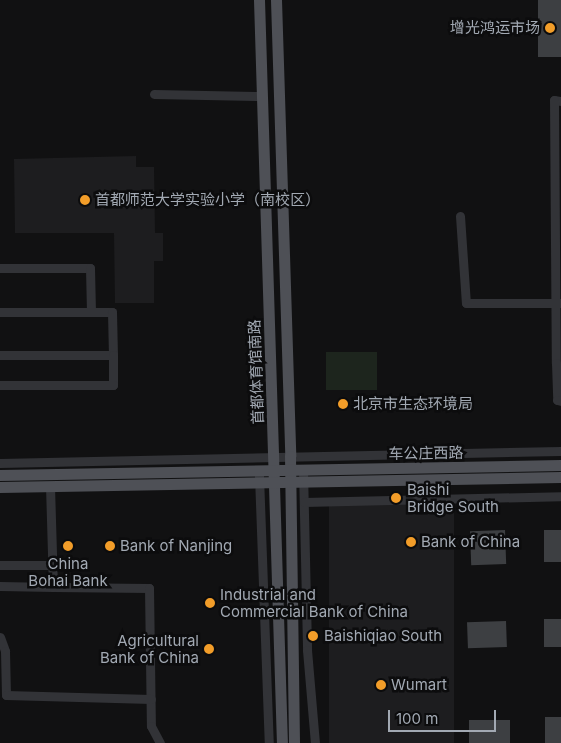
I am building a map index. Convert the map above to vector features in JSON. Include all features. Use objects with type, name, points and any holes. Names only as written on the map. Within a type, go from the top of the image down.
[{"type":"main road","name":"首都体育馆南路","points":[[260,0],[282,743]]},
{"type":"main road","points":[[276,0],[291,476],[294,743]]},
{"type":"main road","name":"车公庄西路","points":[[259,476],[561,465]]},
{"type":"main road","points":[[0,475],[259,476]]},
{"type":"main road","points":[[303,475],[561,477]]},
{"type":"main road","points":[[0,487],[259,476]]},
{"type":"street","points":[[154,94],[262,96]]},
{"type":"street","points":[[561,100],[554,100],[559,217],[558,400],[561,402]]},
{"type":"street","points":[[460,216],[466,303],[558,303]]},
{"type":"street","points":[[0,268],[90,268],[91,312]]},
{"type":"street","points":[[0,312],[112,312],[114,384],[0,385]]},
{"type":"street","points":[[0,355],[113,355]]},
{"type":"street","points":[[0,464],[561,451]]},
{"type":"street","points":[[303,475],[307,650],[315,743]]},
{"type":"street","points":[[259,476],[269,743]]},
{"type":"street","points":[[50,486],[53,587]]},
{"type":"street","points":[[304,502],[561,496]]},
{"type":"street","points":[[0,565],[52,565]]},
{"type":"street","points":[[0,586],[149,588],[151,726],[160,743]]},
{"type":"street","points":[[0,637],[5,651],[6,695],[151,699]]},
{"type":"shaded area","name":"首都师范大学实验小学（南校区）","points":[[136,156],[136,167],[154,167],[155,233],[163,233],[163,261],[154,261],[154,303],[115,303],[114,233],[15,233],[14,159]]},
{"type":"shaded area","points":[[326,352],[377,352],[377,390],[326,390]]},
{"type":"shaded area","points":[[329,503],[454,503],[454,743],[329,743]]},
{"type":"building","name":"增光鸿运市场","points":[[538,0],[561,0],[561,57],[538,57]]},
{"type":"building","points":[[505,530],[506,564],[471,565],[470,531]]},
{"type":"building","points":[[544,530],[561,530],[561,562],[544,562]]},
{"type":"building","points":[[544,619],[561,619],[561,647],[544,647]]},
{"type":"building","points":[[506,621],[507,647],[468,648],[467,622]]},
{"type":"building","points":[[545,717],[561,717],[561,743],[545,743]]},
{"type":"building","points":[[469,720],[510,720],[510,743],[469,743]]},
{"type":"place","name":"增光鸿运市场","points":[[550,28]]},
{"type":"place","name":"首都师范大学实验小学（南校区）","points":[[85,200]]},
{"type":"place","name":"北京市生态环境局","points":[[343,404]]},
{"type":"place","name":"Baishi Bridge South","points":[[396,498]]},
{"type":"place","name":"Bank of China","points":[[411,542]]},
{"type":"place","name":"China Bohai Bank","points":[[68,546]]},
{"type":"place","name":"Bank of Nanjing","points":[[110,546]]},
{"type":"place","name":"Industrial and Commercial Bank of China","points":[[210,603]]},
{"type":"place","name":"Baishiqiao South","points":[[313,636]]},
{"type":"place","name":"Agricultural Bank of China","points":[[209,649]]},
{"type":"place","name":"Wumart","points":[[381,685]]}]
